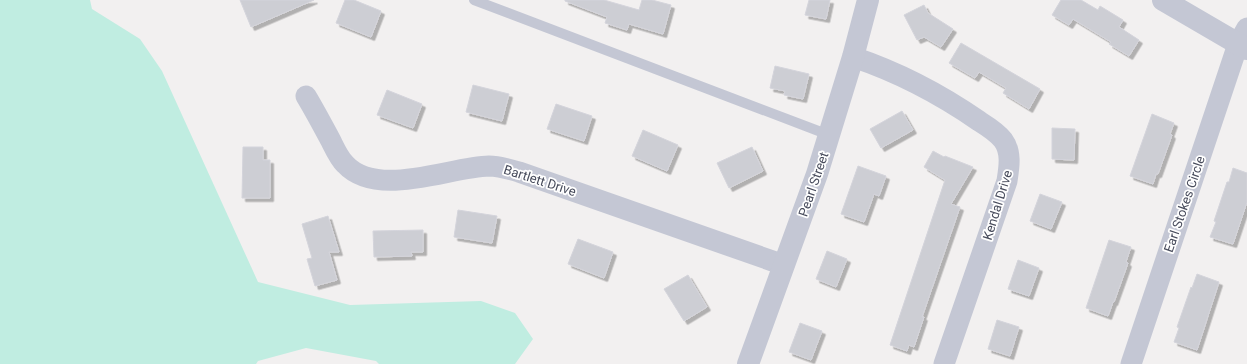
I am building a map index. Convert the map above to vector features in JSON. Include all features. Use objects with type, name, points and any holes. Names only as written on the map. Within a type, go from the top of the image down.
[{"type":"street","name":"Pearl Street","points":[[748,364],[829,135],[853,57],[868,0]]},
{"type":"street","points":[[1163,0],[1244,40]]},
{"type":"street","name":"Earl Stokes Circle","points":[[1131,364],[1244,40]]},
{"type":"street","name":"Kendal Drive","points":[[853,57],[880,66],[913,82],[965,112],[998,135],[1003,140],[1008,151],[1010,165],[1007,181],[944,364]]},
{"type":"street","name":"Bartlett Drive","points":[[306,96],[344,163],[357,173],[368,178],[386,181],[406,180],[479,167],[496,166],[518,172],[784,265]]},
{"type":"lane","points":[[474,0],[829,135]]},
{"type":"green space","points":[[0,0],[90,0],[92,9],[140,39],[162,71],[258,282],[350,305],[481,301],[515,313],[533,339],[515,364],[379,364],[376,361],[306,348],[258,361],[256,364],[0,364]]},
{"type":"building","points":[[240,0],[314,0],[251,27]]},
{"type":"building","points":[[345,0],[354,0],[381,11],[371,37],[336,23]]},
{"type":"building","points":[[565,0],[604,0],[639,10],[642,0],[652,0],[671,5],[663,34],[629,24],[627,30],[605,23],[607,17]]},
{"type":"building","points":[[809,0],[830,0],[826,19],[805,15]]},
{"type":"building","points":[[1061,0],[1081,0],[1098,10],[1100,6],[1123,20],[1119,27],[1139,40],[1129,56],[1109,44],[1111,42],[1073,19],[1069,25],[1052,15]]},
{"type":"building","points":[[924,5],[928,13],[953,29],[941,47],[924,37],[917,40],[904,15]]},
{"type":"building","points":[[961,43],[1040,89],[1029,109],[1003,93],[1006,88],[979,72],[975,78],[949,63]]},
{"type":"building","points":[[775,66],[809,74],[803,99],[784,95],[785,91],[770,88]]},
{"type":"building","points":[[473,85],[509,94],[502,121],[466,112]]},
{"type":"building","points":[[387,90],[422,104],[413,128],[377,115]]},
{"type":"building","points":[[556,104],[592,116],[584,141],[547,129]]},
{"type":"building","points":[[902,111],[913,130],[881,148],[870,129]]},
{"type":"building","points":[[1152,114],[1174,123],[1170,134],[1172,135],[1153,184],[1130,176]]},
{"type":"building","points":[[1052,128],[1075,129],[1074,160],[1052,159]]},
{"type":"building","points":[[643,130],[678,145],[667,171],[632,156]]},
{"type":"building","points":[[243,147],[263,147],[263,160],[270,160],[270,198],[242,198]]},
{"type":"building","points":[[752,147],[763,171],[729,188],[717,163]]},
{"type":"building","points":[[933,151],[944,157],[945,156],[973,167],[951,204],[960,207],[922,317],[924,317],[914,347],[909,345],[907,351],[890,345],[945,180],[924,167]]},
{"type":"building","points":[[858,166],[886,176],[879,196],[874,194],[864,222],[841,214]]},
{"type":"building","points":[[1233,168],[1247,173],[1247,202],[1233,244],[1210,237],[1216,222],[1214,221],[1227,182],[1229,182]]},
{"type":"building","points":[[1040,194],[1062,202],[1051,229],[1030,221]]},
{"type":"building","points":[[458,210],[497,216],[492,243],[454,237]]},
{"type":"building","points":[[328,216],[339,252],[329,252],[337,280],[315,286],[307,259],[312,258],[302,224]]},
{"type":"building","points":[[423,230],[423,252],[411,252],[412,256],[374,257],[373,231]]},
{"type":"building","points":[[578,239],[613,252],[604,278],[568,264]]},
{"type":"building","points":[[1109,240],[1131,247],[1126,262],[1128,263],[1108,316],[1086,308]]},
{"type":"building","points":[[827,251],[847,259],[836,287],[816,279]]},
{"type":"building","points":[[1018,260],[1039,268],[1029,296],[1008,289]]},
{"type":"building","points":[[1197,274],[1219,282],[1197,350],[1174,342],[1179,328],[1177,327]]},
{"type":"building","points":[[688,275],[707,307],[684,321],[664,289]]},
{"type":"building","points":[[997,320],[1019,327],[1010,356],[988,349]]},
{"type":"building","points":[[800,323],[822,331],[811,360],[789,352]]}]
